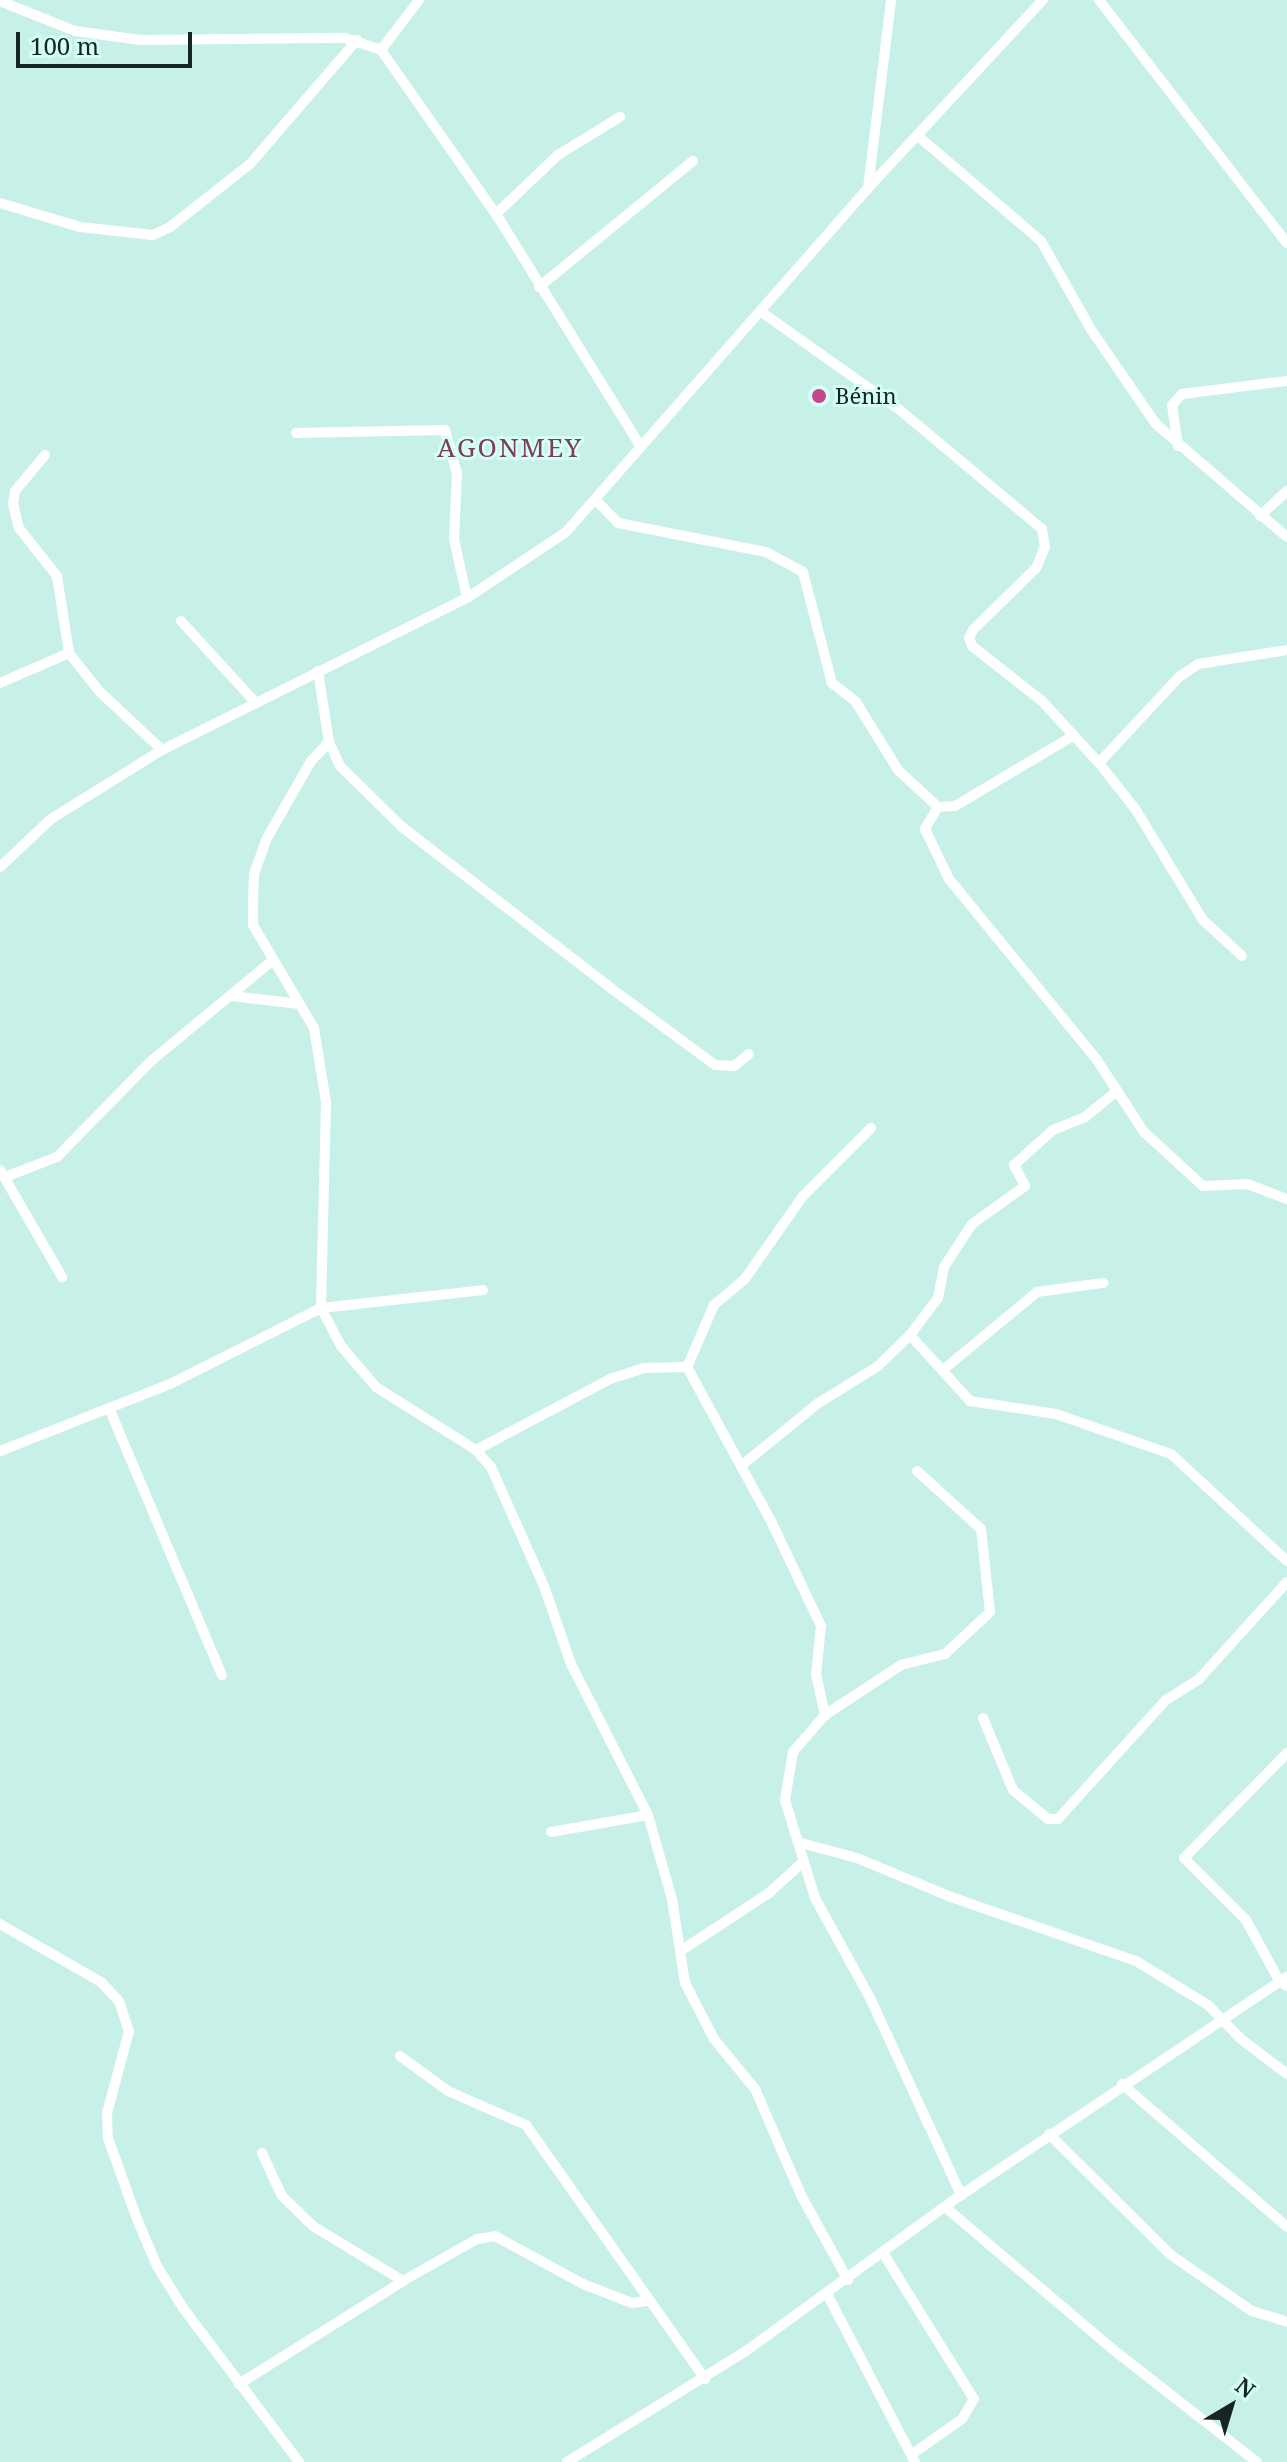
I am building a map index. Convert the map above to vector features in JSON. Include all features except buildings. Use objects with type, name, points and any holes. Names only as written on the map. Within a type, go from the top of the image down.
[{"type":"street","points":[[381,50],[419,0]]},
{"type":"street","points":[[868,188],[891,0]]},
{"type":"street","points":[[0,867],[51,819],[162,750],[467,598],[566,532],[868,188],[1043,0]]},
{"type":"street","points":[[1099,0],[1287,243]]},
{"type":"street","points":[[0,1],[75,31],[140,40],[357,40],[381,50],[496,214],[641,447]]},
{"type":"street","points":[[0,203],[80,227],[153,235],[170,227],[250,164],[357,40]]},
{"type":"street","points":[[496,214],[558,155],[620,117]]},
{"type":"street","points":[[918,136],[1041,241],[1092,331],[1156,424],[1287,537]]},
{"type":"street","points":[[539,287],[693,161]]},
{"type":"street","points":[[760,311],[901,411],[1042,529],[1045,547],[1036,568],[969,638],[1042,701],[1099,763],[1136,810],[1203,920],[1242,956]]},
{"type":"street","points":[[1178,446],[1172,405],[1182,394],[1287,381]]},
{"type":"street","points":[[296,433],[445,430],[457,474],[454,539],[467,598]]},
{"type":"street","points":[[45,455],[15,491],[13,503],[19,528],[57,576],[69,653],[99,691],[162,750]]},
{"type":"street","points":[[1260,516],[1287,491]]},
{"type":"street","points":[[595,499],[618,523],[766,552],[803,572],[832,683],[856,702],[898,770],[938,807],[955,806],[1073,736]]},
{"type":"street","points":[[181,621],[256,703]]},
{"type":"street","points":[[1099,763],[1179,677],[1198,664],[1287,650]]},
{"type":"street","points":[[0,683],[69,653]]},
{"type":"street","points":[[318,671],[329,742],[340,766],[402,827],[715,1065],[734,1066],[749,1054]]},
{"type":"street","points":[[329,742],[311,761],[267,838],[254,874],[253,925],[314,1028],[326,1102],[321,1308],[341,1346],[376,1387],[476,1450],[508,1498],[571,1664],[648,1815],[682,1950],[685,1983],[714,2039],[755,2089],[802,2197],[848,2280]]},
{"type":"street","points":[[938,807],[925,829],[949,879],[1097,1060],[1157,1146],[1203,1186],[1247,1184],[1287,1199]]},
{"type":"street","points":[[62,1277],[2,1173],[57,1157],[151,1061],[272,961]]},
{"type":"street","points":[[230,996],[299,1004]]},
{"type":"street","points":[[741,1466],[817,1404],[878,1366],[910,1335],[938,1298],[944,1267],[972,1224],[1025,1186],[1014,1165],[1053,1130],[1085,1117],[1117,1091]]},
{"type":"street","points":[[687,1367],[714,1305],[744,1280],[803,1196],[871,1128]]},
{"type":"street","points":[[943,1370],[1037,1292],[1103,1283]]},
{"type":"street","points":[[0,1451],[170,1384],[321,1308],[483,1290]]},
{"type":"street","points":[[910,1335],[970,1401],[984,1406],[1056,1414],[1171,1454],[1287,1561]]},
{"type":"street","points":[[476,1450],[610,1379],[644,1368],[687,1367]]},
{"type":"street","points":[[687,1367],[741,1466],[821,1626],[816,1674],[825,1715]]},
{"type":"street","points":[[109,1408],[222,1675]]},
{"type":"street","points":[[917,1471],[981,1529],[990,1612],[945,1654],[901,1665],[825,1715],[787,1764],[785,1800],[801,1843],[815,1898],[871,2000],[961,2195]]},
{"type":"street","points":[[983,1718],[1013,1790],[1048,1819],[1058,1819],[1166,1700],[1199,1679],[1287,1582]]},
{"type":"street","points":[[567,2462],[705,2379],[1122,2084],[1285,1982],[1246,1920],[1184,1858],[1287,1753]]},
{"type":"street","points":[[551,1832],[648,1815]]},
{"type":"street","points":[[801,1843],[857,1858],[979,1907],[1136,1961],[1225,2020],[1287,2074]]},
{"type":"street","points":[[682,1950],[769,1893],[804,1861]]},
{"type":"street","points":[[0,1924],[101,1982],[119,2001],[129,2031],[107,2113],[117,2168],[157,2266],[239,2384],[299,2462]]},
{"type":"street","points":[[400,2056],[448,2091],[526,2125],[646,2301],[705,2379]]},
{"type":"street","points":[[1122,2084],[1287,2227]]},
{"type":"street","points":[[1049,2134],[1171,2255],[1252,2311],[1287,2322]]},
{"type":"street","points":[[262,2153],[282,2196],[313,2226],[403,2281]]},
{"type":"street","points":[[945,2207],[1111,2348],[1257,2462]]},
{"type":"street","points":[[239,2384],[403,2281],[477,2239],[495,2236],[583,2284],[632,2303],[646,2301]]},
{"type":"street","points":[[827,2294],[913,2459],[962,2419],[974,2399],[883,2253]]},
{"type":"place","name":"Bénin","points":[[819,396]]},
{"type":"district","name":"AGONMEY","points":[[510,448]]}]
